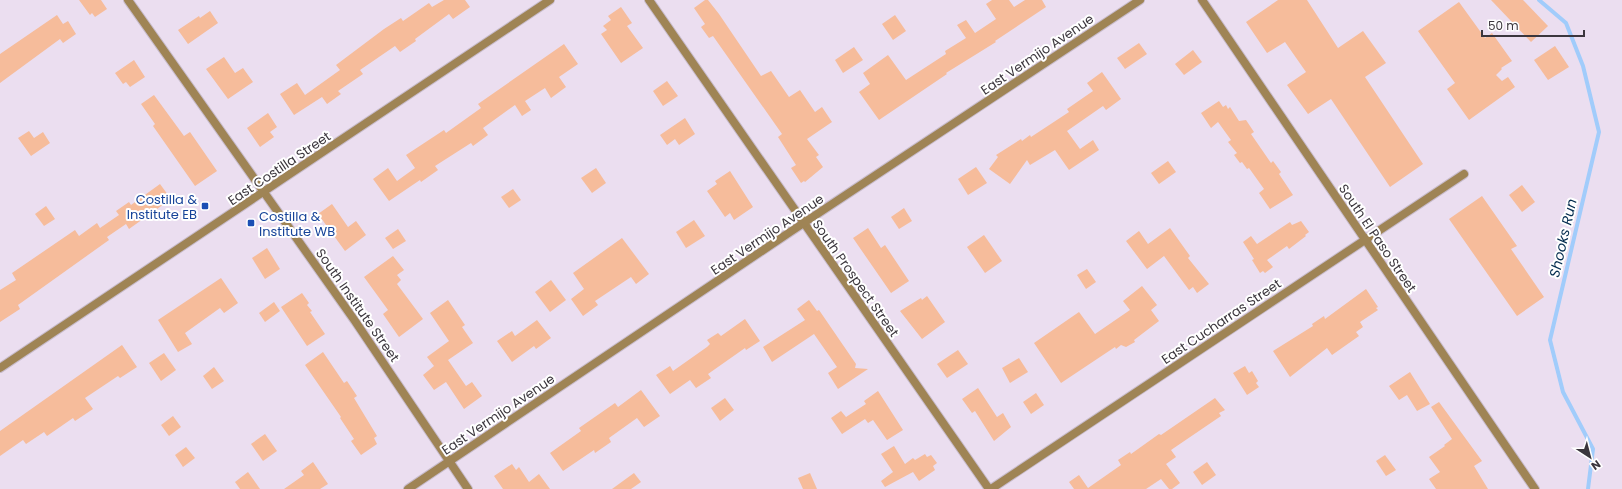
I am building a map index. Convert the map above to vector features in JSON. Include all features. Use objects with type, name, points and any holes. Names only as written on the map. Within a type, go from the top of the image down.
[{"type":"street","name":"South Institute Street","points":[[128,0],[355,320],[468,489]]},
{"type":"street","name":"East Costilla Street","points":[[0,368],[550,0]]},
{"type":"street","name":"South Prospect Street","points":[[649,0],[803,224],[990,489]]},
{"type":"street","name":"East Vermijo Avenue","points":[[408,489],[1140,0]]},
{"type":"street","name":"South El Paso Street","points":[[1202,0],[1535,489]]},
{"type":"street","name":"East Cucharras Street","points":[[990,489],[1464,174]]},
{"type":"building","points":[[79,0],[101,0],[107,9],[95,17],[92,13],[90,15]]},
{"type":"building","points":[[444,0],[465,0],[470,7],[453,19],[449,14],[400,52],[395,46],[360,70],[363,74],[338,91],[341,94],[327,104],[322,97],[294,115],[280,94],[297,83],[305,95],[340,70],[336,65],[384,29],[401,18],[403,21],[429,3],[432,7]]},
{"type":"building","points":[[705,0],[708,0],[719,14],[761,76],[771,71],[789,97],[800,90],[815,112],[822,107],[832,122],[807,139],[819,155],[816,157],[823,167],[805,182],[804,181],[801,183],[791,168],[796,165],[778,137],[782,134],[713,36],[709,38],[701,27],[705,24],[694,8]]},
{"type":"building","points":[[992,0],[1009,0],[1014,7],[1025,0],[1042,0],[1046,7],[995,41],[996,42],[946,73],[947,74],[879,120],[859,92],[870,84],[863,73],[888,55],[906,80],[946,54],[945,51],[966,38],[957,25],[966,20],[975,33],[996,19],[986,4]]},
{"type":"building","points":[[1278,0],[1307,0],[1338,48],[1363,31],[1386,63],[1365,77],[1423,164],[1390,187],[1331,99],[1308,114],[1287,85],[1306,72],[1285,42],[1267,53],[1246,22]]},
{"type":"building","points":[[1491,0],[1523,0],[1548,26],[1531,42]]},
{"type":"building","points":[[1459,2],[1485,38],[1492,33],[1512,61],[1501,68],[1502,69],[1496,75],[1502,81],[1508,77],[1515,87],[1469,120],[1447,89],[1455,83],[1418,31]]},
{"type":"building","points":[[621,7],[632,23],[627,26],[643,48],[621,63],[601,34],[607,30],[603,26],[611,20],[608,16]]},
{"type":"building","points":[[210,11],[218,23],[188,44],[178,30],[199,16],[200,18]]},
{"type":"building","points":[[57,15],[63,24],[68,21],[76,34],[63,43],[60,39],[0,83],[0,54]]},
{"type":"building","points":[[895,15],[906,31],[893,40],[882,24]]},
{"type":"building","points":[[1139,43],[1147,54],[1125,69],[1117,58]]},
{"type":"building","points":[[564,44],[578,64],[559,77],[566,87],[551,98],[545,88],[525,101],[531,110],[522,116],[515,105],[483,128],[488,135],[473,146],[471,143],[435,166],[438,170],[389,201],[373,179],[388,168],[397,181],[415,168],[406,155],[444,130],[446,133],[481,108],[478,104]]},
{"type":"building","points":[[1555,46],[1569,67],[1548,80],[1534,60]]},
{"type":"building","points":[[854,47],[863,60],[843,73],[835,60]]},
{"type":"building","points":[[1193,50],[1202,62],[1184,75],[1175,64]]},
{"type":"building","points":[[224,57],[235,73],[243,68],[253,82],[228,99],[206,69]]},
{"type":"building","points":[[134,60],[145,77],[130,87],[126,82],[123,84],[115,73]]},
{"type":"building","points":[[1102,72],[1121,99],[1106,110],[1103,106],[1067,131],[1080,149],[1093,140],[1099,150],[1069,170],[1055,150],[1030,165],[1027,160],[1010,184],[989,169],[998,157],[996,155],[1021,139],[1022,141],[1030,135],[1031,137],[1069,112],[1067,109],[1093,91],[1087,83]]},
{"type":"building","points":[[667,81],[678,96],[663,106],[653,91]]},
{"type":"building","points":[[154,95],[184,136],[190,132],[217,171],[195,186],[153,126],[155,124],[141,104]]},
{"type":"building","points":[[1219,101],[1223,107],[1226,105],[1228,109],[1230,107],[1239,121],[1246,120],[1254,132],[1251,134],[1271,163],[1273,161],[1281,172],[1279,174],[1293,195],[1270,209],[1259,193],[1264,189],[1249,168],[1247,169],[1242,162],[1240,163],[1234,155],[1237,153],[1228,142],[1231,140],[1218,122],[1211,128],[1201,113]]},
{"type":"building","points":[[268,113],[277,127],[270,132],[274,137],[260,147],[247,128]]},
{"type":"building","points":[[685,118],[695,134],[679,145],[675,139],[667,145],[660,135]]},
{"type":"building","points":[[29,131],[34,138],[43,132],[50,143],[31,156],[18,138]]},
{"type":"building","points":[[1168,161],[1176,172],[1159,184],[1151,173]]},
{"type":"building","points":[[976,167],[987,183],[968,195],[958,179]]},
{"type":"building","points":[[596,168],[606,183],[592,193],[581,178]]},
{"type":"building","points":[[730,171],[753,207],[734,220],[730,213],[725,217],[707,191],[717,184],[715,181]]},
{"type":"building","points":[[160,184],[171,199],[129,229],[126,224],[107,237],[109,240],[18,305],[20,309],[0,322],[0,290],[16,280],[12,273],[75,230],[79,236],[97,223],[100,228],[119,215],[116,211],[129,202],[131,205]]},
{"type":"building","points":[[1522,185],[1535,202],[1522,212],[1509,195]]},
{"type":"building","points":[[513,189],[521,200],[509,208],[501,197]]},
{"type":"building","points":[[1482,196],[1517,246],[1511,249],[1544,297],[1517,316],[1449,219]]},
{"type":"building","points":[[332,204],[348,227],[356,221],[366,235],[345,251],[318,214]]},
{"type":"building","points":[[46,206],[55,219],[44,226],[35,214]]},
{"type":"building","points":[[904,208],[912,221],[899,229],[891,217]]},
{"type":"building","points":[[694,220],[705,236],[686,248],[676,232]]},
{"type":"building","points":[[1301,221],[1309,232],[1305,235],[1306,236],[1289,249],[1287,246],[1267,260],[1273,267],[1265,273],[1263,271],[1260,273],[1252,260],[1254,259],[1243,242],[1251,236],[1257,244],[1290,222],[1292,225]]},
{"type":"building","points":[[868,228],[881,248],[885,245],[909,281],[891,293],[853,238]]},
{"type":"building","points":[[1170,228],[1190,256],[1188,258],[1209,284],[1197,293],[1193,287],[1189,290],[1164,256],[1147,269],[1126,241],[1139,231],[1148,244]]},
{"type":"building","points":[[398,229],[406,241],[393,249],[385,238]]},
{"type":"building","points":[[984,235],[1002,261],[985,273],[967,247]]},
{"type":"building","points":[[622,238],[649,274],[636,284],[631,277],[595,301],[598,305],[583,316],[571,299],[584,289],[573,273]]},
{"type":"building","points":[[267,248],[280,269],[265,279],[252,258]]},
{"type":"building","points":[[393,256],[404,270],[397,275],[401,280],[397,284],[423,319],[399,337],[383,314],[388,310],[364,277]]},
{"type":"building","points":[[1087,269],[1096,282],[1086,289],[1077,275]]},
{"type":"building","points":[[221,278],[238,303],[224,313],[220,308],[185,333],[192,344],[178,352],[158,320]]},
{"type":"building","points":[[551,280],[566,300],[550,312],[535,292]]},
{"type":"building","points":[[1142,286],[1157,305],[1151,310],[1159,321],[1134,340],[1135,342],[1126,347],[1121,345],[1116,349],[1115,347],[1061,383],[1034,343],[1079,312],[1095,334],[1130,310],[1123,301]]},
{"type":"building","points":[[1366,289],[1378,307],[1376,308],[1378,310],[1360,322],[1363,327],[1356,332],[1359,336],[1332,355],[1327,348],[1290,377],[1273,351],[1313,326],[1312,324],[1324,316],[1325,319]]},
{"type":"building","points":[[302,293],[309,303],[307,305],[312,311],[310,312],[325,334],[307,346],[281,307]]},
{"type":"building","points":[[927,296],[945,322],[922,339],[900,311]]},
{"type":"building","points":[[448,300],[465,325],[462,327],[473,343],[448,360],[466,386],[472,382],[482,396],[464,409],[446,382],[434,390],[423,375],[434,366],[427,357],[449,341],[430,313]]},
{"type":"building","points":[[809,300],[817,311],[819,310],[856,364],[855,368],[868,369],[838,389],[828,373],[837,367],[814,334],[772,362],[763,347],[805,320],[797,309]]},
{"type":"building","points":[[274,302],[280,311],[265,322],[259,313]]},
{"type":"building","points":[[745,319],[760,341],[746,350],[745,348],[708,374],[711,378],[696,388],[690,380],[670,394],[656,375],[670,366],[673,371],[707,347],[710,344],[707,340],[718,333],[721,336]]},
{"type":"building","points":[[537,320],[551,338],[536,349],[534,346],[512,362],[497,341],[512,331],[515,336]]},
{"type":"building","points":[[122,345],[137,367],[120,378],[118,376],[85,398],[93,409],[75,421],[73,418],[47,436],[44,432],[26,444],[23,440],[0,456],[0,431]]},
{"type":"building","points":[[958,350],[968,364],[947,378],[937,364]]},
{"type":"building","points":[[323,352],[344,383],[347,381],[357,396],[354,398],[377,436],[374,438],[377,444],[361,455],[351,441],[354,439],[340,418],[341,417],[305,365]]},
{"type":"building","points":[[164,353],[176,370],[161,381],[149,363]]},
{"type":"building","points":[[1019,358],[1028,372],[1010,383],[1002,368]]},
{"type":"building","points":[[1245,366],[1249,373],[1252,371],[1258,381],[1256,383],[1259,387],[1247,395],[1233,373]]},
{"type":"building","points":[[214,367],[224,381],[212,389],[203,376]]},
{"type":"building","points":[[1410,372],[1430,404],[1417,411],[1407,395],[1399,400],[1389,386]]},
{"type":"building","points":[[978,388],[997,417],[1003,413],[1011,427],[994,441],[975,411],[972,413],[962,399]]},
{"type":"building","points":[[641,390],[660,416],[644,427],[637,418],[609,438],[611,442],[595,453],[594,450],[563,471],[550,453],[581,431],[579,428],[615,403],[618,407]]},
{"type":"building","points":[[878,391],[903,430],[887,440],[873,420],[868,423],[865,419],[842,434],[831,418],[841,411],[846,417],[866,404],[864,401]]},
{"type":"building","points":[[1036,393],[1044,405],[1031,414],[1023,402]]},
{"type":"building","points":[[725,398],[734,410],[720,421],[711,408]]},
{"type":"building","points":[[1215,398],[1225,410],[1219,413],[1221,416],[1171,450],[1176,457],[1166,464],[1180,483],[1172,489],[1169,489],[1161,479],[1146,489],[1074,489],[1069,482],[1079,475],[1088,488],[1121,465],[1118,460],[1130,452],[1131,454],[1159,434],[1161,435]]},
{"type":"building","points":[[1439,402],[1482,461],[1474,466],[1488,489],[1436,489],[1429,479],[1440,472],[1429,457],[1452,439],[1431,407]]},
{"type":"building","points":[[173,416],[181,427],[169,436],[161,425]]},
{"type":"building","points":[[265,434],[277,451],[263,461],[251,444]]},
{"type":"building","points":[[894,446],[905,464],[913,458],[915,460],[925,454],[927,457],[931,455],[937,463],[933,466],[935,470],[919,481],[913,472],[885,487],[881,481],[893,472],[881,454]]},
{"type":"building","points":[[186,447],[195,458],[183,467],[175,455]]},
{"type":"building","points":[[1385,455],[1396,470],[1386,476],[1376,461]]},
{"type":"building","points":[[313,462],[328,484],[320,489],[284,489],[304,475],[301,471]]},
{"type":"building","points":[[1207,462],[1216,475],[1202,485],[1193,472]]},
{"type":"building","points":[[512,464],[516,470],[519,467],[529,482],[539,474],[550,489],[503,489],[494,476]]},
{"type":"building","points":[[248,472],[260,489],[240,489],[235,482]]},
{"type":"building","points":[[634,473],[641,482],[631,489],[612,489]]},
{"type":"building","points":[[810,473],[817,489],[803,489],[798,478]]},
{"type":"waterway","name":"Shooks Run","points":[[1539,0],[1566,23],[1583,66],[1599,132],[1550,340],[1563,392],[1593,449],[1588,489]]},
{"type":"place","name":"Costilla & Institute EB","points":[[205,206]]},
{"type":"place","name":"Costilla & Institute WB","points":[[251,223]]}]
